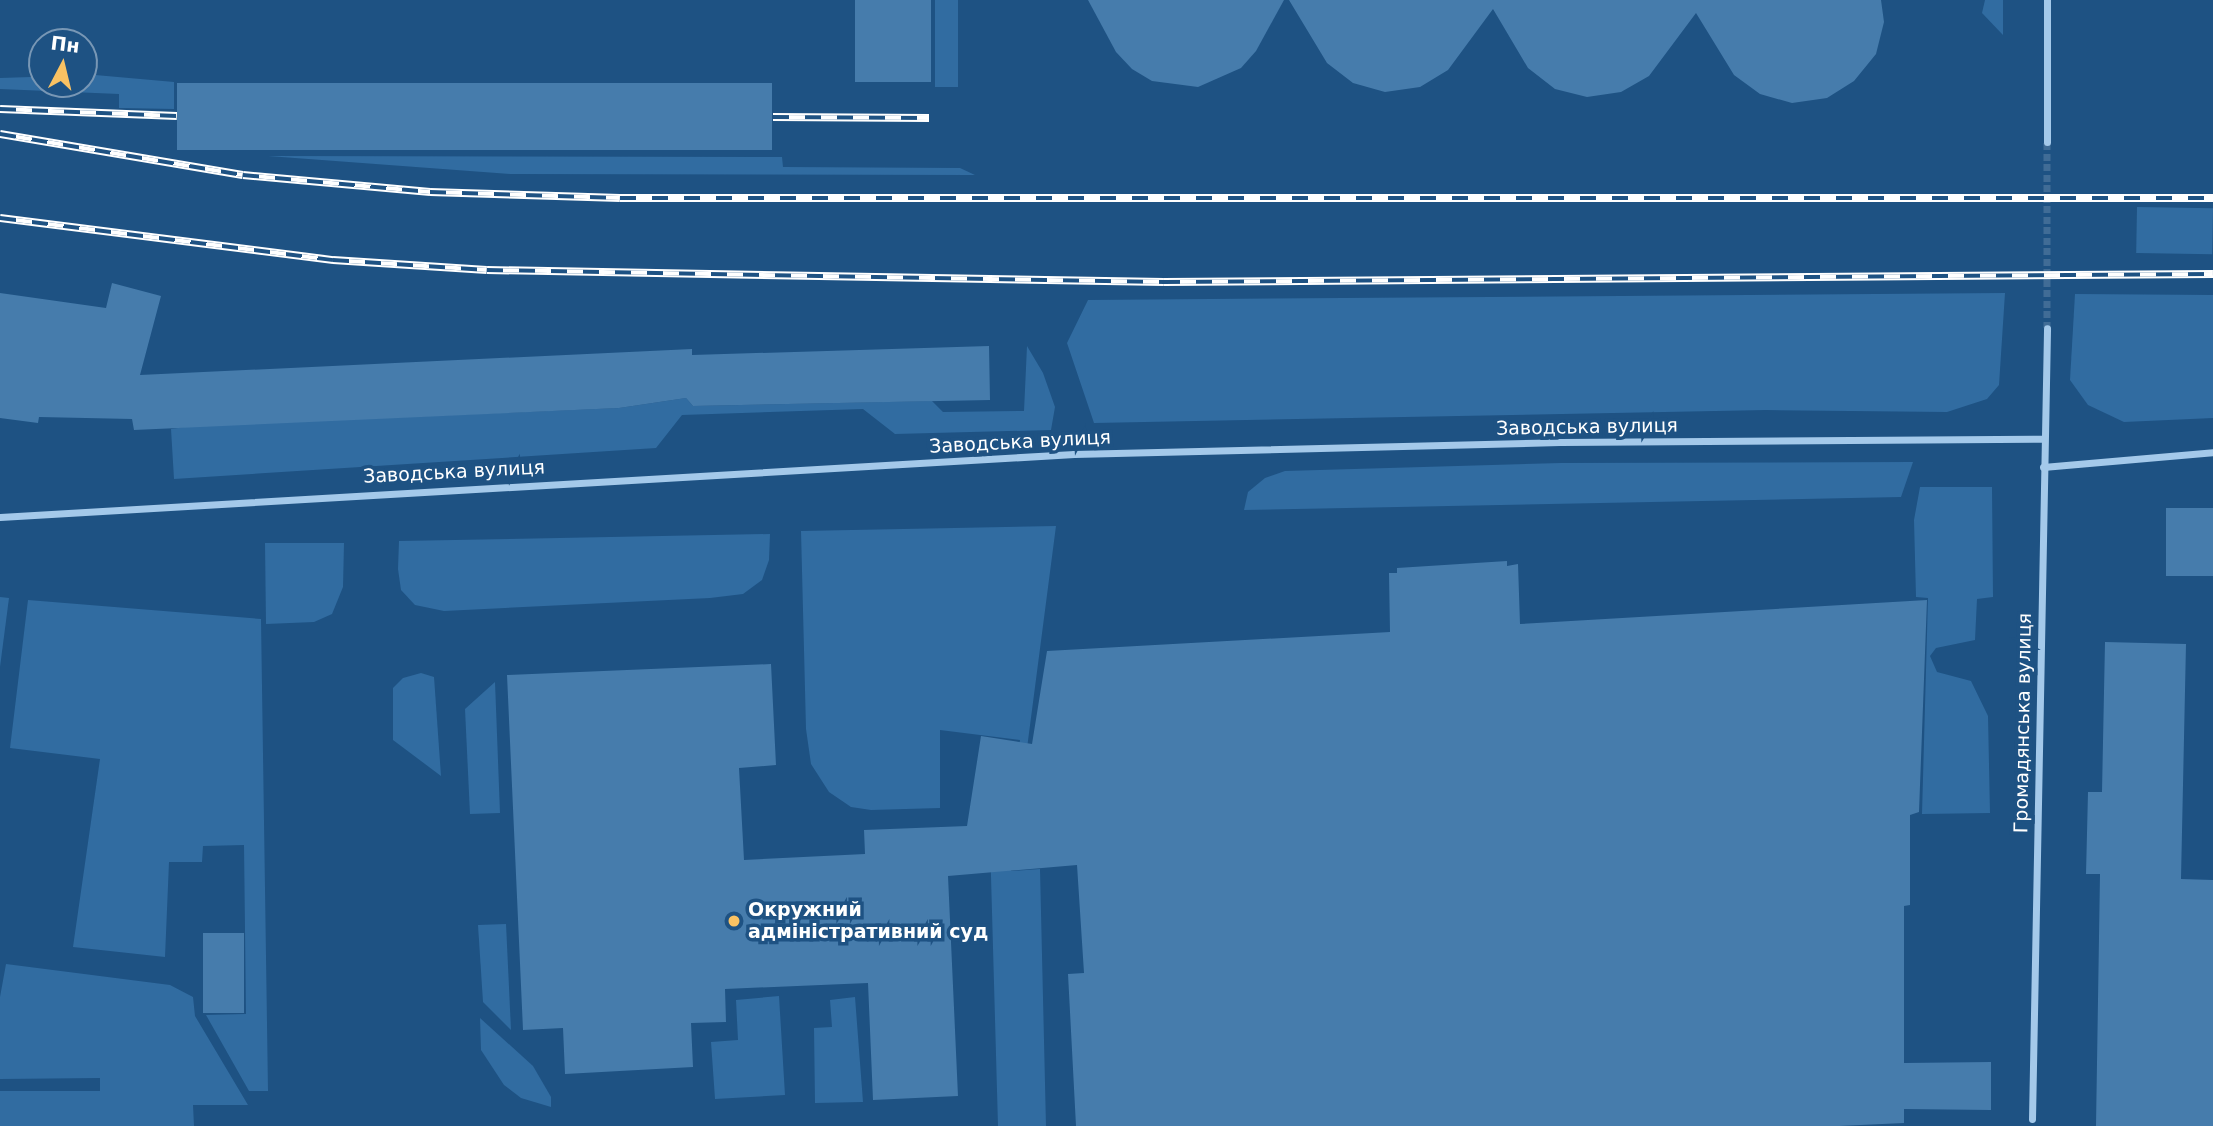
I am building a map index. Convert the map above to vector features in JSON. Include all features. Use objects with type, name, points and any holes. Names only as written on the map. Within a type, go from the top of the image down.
[{"type":"street","points":[[2047,142],[2048,0]]},
{"type":"street","name":"Громадянська вулиця","points":[[2032,1119],[2046,328]]},
{"type":"street","name":"Заводська вулиця","points":[[0,517],[1074,454],[1560,442],[2043,439]]},
{"type":"street","points":[[2043,467],[2213,452]]},
{"type":"shaded area","points":[[935,0],[958,0],[958,87],[935,87]]},
{"type":"shaded area","points":[[1985,0],[2003,0],[2003,35],[1982,13]]},
{"type":"shaded area","points":[[98,75],[174,82],[174,109],[119,108],[119,94],[98,93]]},
{"type":"shaded area","points":[[28,77],[28,90],[0,89],[0,78]]},
{"type":"shaded area","points":[[268,156],[782,157],[783,167],[960,168],[975,175],[510,174]]},
{"type":"shaded area","points":[[2137,207],[2213,208],[2212,254],[2136,253]]},
{"type":"shaded area","points":[[2005,293],[1999,385],[1987,399],[1947,412],[1766,410],[1094,423],[1067,343],[1088,300]]},
{"type":"shaded area","points":[[2075,294],[2213,295],[2213,418],[2124,422],[2088,405],[2070,380]]},
{"type":"shaded area","points":[[1027,346],[1043,373],[1055,407],[1051,430],[895,434],[863,409],[682,415],[656,448],[174,479],[171,429],[192,426],[619,408],[686,398],[693,406],[932,401],[943,412],[1024,411]]},
{"type":"shaded area","points":[[1913,462],[1901,497],[1244,510],[1248,492],[1265,478],[1285,471],[1561,463]]},
{"type":"shaded area","points":[[1920,487],[1992,487],[1993,597],[1977,599],[1975,640],[1936,648],[1930,656],[1937,672],[1971,681],[1988,716],[1990,813],[1922,814],[1928,598],[1916,597],[1914,520]]},
{"type":"shaded area","points":[[1056,526],[1011,871],[1040,869],[1046,1126],[998,1126],[989,805],[1010,805],[1020,740],[940,730],[940,808],[871,810],[851,807],[829,792],[811,764],[806,729],[801,531]]},
{"type":"shaded area","points":[[770,534],[769,560],[762,580],[743,594],[710,598],[444,611],[415,605],[401,590],[398,569],[399,541]]},
{"type":"shaded area","points":[[265,543],[344,543],[343,587],[332,614],[314,622],[266,624]]},
{"type":"shaded area","points":[[0,597],[9,598],[0,667]]},
{"type":"shaded area","points":[[28,600],[261,619],[268,1091],[249,1091],[206,1015],[246,1014],[244,845],[203,846],[202,862],[169,862],[165,957],[73,947],[100,759],[10,748]]},
{"type":"shaded area","points":[[421,673],[434,677],[441,776],[393,740],[393,688],[403,678]]},
{"type":"shaded area","points":[[495,682],[500,813],[470,814],[465,709]]},
{"type":"shaded area","points":[[506,924],[511,1030],[483,1002],[478,925]]},
{"type":"shaded area","points":[[6,964],[170,985],[193,997],[195,1016],[248,1105],[193,1105],[194,1126],[0,1126],[0,1091],[100,1091],[100,1078],[0,1079],[0,997]]},
{"type":"shaded area","points":[[779,996],[785,1095],[715,1099],[711,1042],[738,1040],[736,1000]]},
{"type":"shaded area","points":[[855,997],[863,1102],[815,1103],[814,1028],[832,1027],[830,1000]]},
{"type":"shaded area","points":[[480,1018],[533,1066],[551,1097],[551,1107],[521,1098],[504,1085],[481,1050]]},
{"type":"building","points":[[855,0],[931,0],[931,82],[855,82]]},
{"type":"building","points":[[1088,0],[1284,0],[1256,51],[1241,68],[1198,87],[1152,81],[1132,69],[1116,52]]},
{"type":"building","points":[[1289,0],[1881,0],[1884,22],[1876,54],[1854,81],[1827,98],[1792,103],[1760,94],[1734,75],[1696,13],[1649,76],[1621,92],[1587,97],[1555,89],[1528,68],[1493,9],[1448,70],[1420,87],[1385,92],[1353,83],[1327,63]]},
{"type":"building","points":[[177,83],[772,83],[772,150],[177,150]]},
{"type":"building","points":[[112,283],[161,296],[140,375],[692,349],[692,355],[989,346],[990,400],[693,406],[686,398],[619,408],[134,430],[132,419],[39,417],[38,423],[0,418],[0,293],[106,308]]},
{"type":"building","points":[[2166,508],[2213,508],[2213,576],[2166,576]]},
{"type":"building","points":[[1507,561],[1507,566],[1518,564],[1520,624],[1927,600],[1919,812],[1910,815],[1910,905],[1904,906],[1904,1063],[1991,1062],[1991,1110],[1904,1109],[1904,1123],[1839,1126],[1076,1126],[1068,974],[1084,973],[1077,865],[948,876],[958,1096],[873,1100],[868,983],[725,989],[726,1022],[691,1023],[693,1067],[565,1074],[563,1028],[523,1030],[507,675],[771,664],[776,765],[739,768],[744,860],[865,854],[864,830],[967,826],[981,736],[1032,744],[1047,651],[1390,632],[1389,573],[1397,573],[1397,568]]},
{"type":"building","points":[[2105,642],[2186,644],[2181,879],[2213,880],[2213,1126],[2096,1126],[2100,874],[2086,874],[2088,792],[2102,792]]},
{"type":"building","points":[[203,933],[244,933],[244,1013],[203,1013]]},
{"type":"tunnel","points":[[2047,142],[2047,328]]},
{"type":"railway","points":[[0,109],[177,116]]},
{"type":"railway","points":[[773,117],[929,118]]},
{"type":"railway","points":[[0,134],[243,175],[430,192],[620,198],[2213,198]]},
{"type":"railway","points":[[0,218],[333,260],[487,270],[1164,282],[2213,274]]},
{"type":"place","name":"Окружний адміністративний суд","points":[[734,921]]}]
